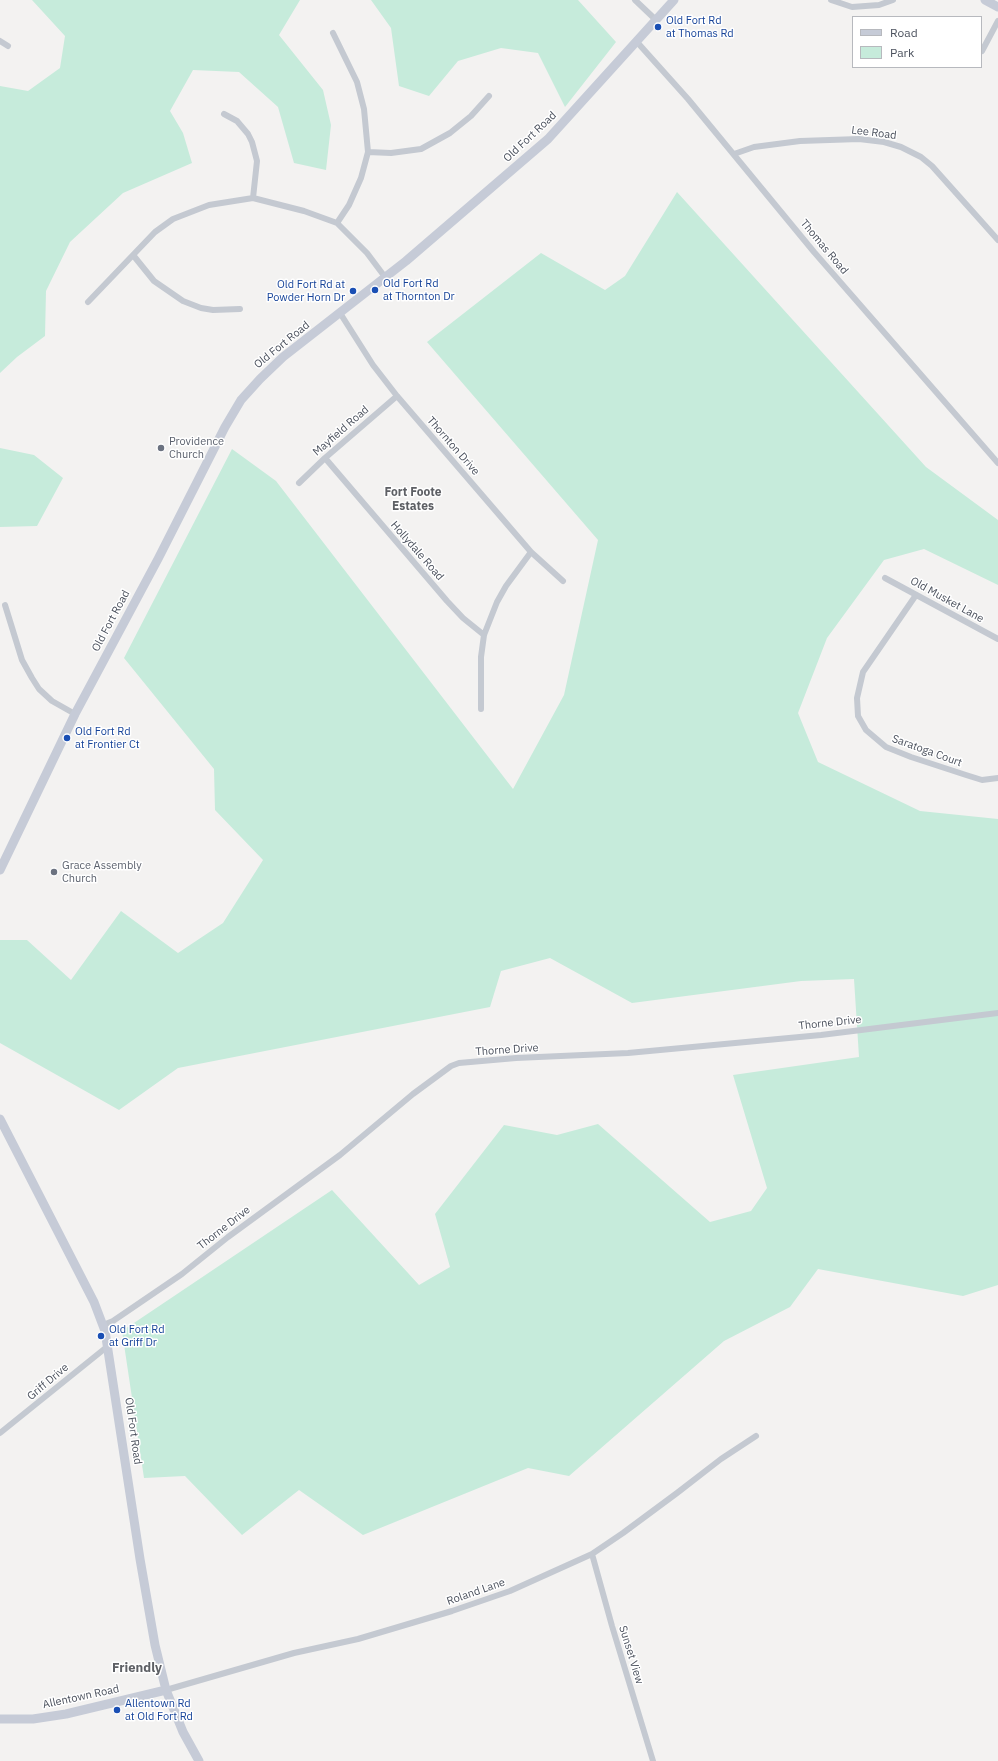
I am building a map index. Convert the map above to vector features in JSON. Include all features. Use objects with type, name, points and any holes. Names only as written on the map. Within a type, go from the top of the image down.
[{"type":"main road","name":"Old Fort Road","points":[[0,870],[75,714],[158,559],[235,409],[248,392],[271,368],[385,277],[548,140],[638,42],[674,0]]},
{"type":"main road","points":[[985,0],[998,7]]},
{"type":"main road","name":"Old Fort Road","points":[[0,1119],[94,1302],[103,1325],[108,1346],[146,1602],[155,1645],[166,1690],[183,1732],[199,1761]]},
{"type":"main road","name":"Allentown Road","points":[[0,1719],[32,1719],[66,1714],[166,1690]]},
{"type":"street","points":[[635,0],[656,20]]},
{"type":"street","points":[[831,0],[852,6],[879,5],[893,0]]},
{"type":"street","points":[[982,51],[998,21]]},
{"type":"street","points":[[333,33],[357,82],[364,108],[368,152],[360,178],[349,205],[336,224]]},
{"type":"street","points":[[0,41],[8,46]]},
{"type":"street","name":"Thomas Road","points":[[638,42],[688,99],[814,252],[998,462]]},
{"type":"street","points":[[368,152],[391,153],[420,149],[450,133],[470,116],[489,96]]},
{"type":"street","points":[[224,114],[238,121],[252,142],[257,161],[253,198]]},
{"type":"street","name":"Lee Road","points":[[734,154],[754,147],[800,141],[859,139],[884,142],[901,147],[921,157],[932,166],[998,240]]},
{"type":"street","points":[[88,302],[155,232],[173,219],[209,205],[253,198],[304,211],[336,224],[367,253],[385,277]]},
{"type":"street","points":[[133,255],[154,280],[183,301],[192,305],[213,310],[240,309]]},
{"type":"street","name":"Thornton Drive","points":[[340,313],[373,365],[397,396],[531,552],[563,581]]},
{"type":"street","name":"Mayfield Road","points":[[299,482],[397,396]]},
{"type":"street","name":"Hollydale Road","points":[[325,458],[447,601],[463,618],[484,635]]},
{"type":"street","points":[[481,709],[481,657],[484,635],[497,602],[506,586],[531,552]]},
{"type":"street","name":"Old Musket Lane","points":[[886,578],[998,640]]},
{"type":"street","name":"Saratoga Court","points":[[916,595],[863,672],[857,698],[858,716],[862,725],[872,736],[892,750],[982,780],[998,778]]},
{"type":"street","points":[[5,605],[22,660],[32,678],[47,697],[75,714]]},
{"type":"street","name":"Thorne Drive","points":[[103,1325],[113,1321],[182,1274],[228,1237],[340,1155],[413,1094],[451,1066],[459,1063],[516,1058],[628,1053],[821,1034],[998,1013]]},
{"type":"street","name":"Griff Drive","points":[[0,1433],[108,1346]]},
{"type":"street","name":"Roland Lane","points":[[166,1690],[294,1653],[358,1639],[452,1611],[510,1591],[592,1554],[623,1534],[721,1458],[756,1436]]},
{"type":"street","name":"Sunset View","points":[[592,1554],[653,1761]]},
{"type":"green space","points":[[32,0],[300,0],[279,35],[323,90],[331,125],[326,170],[294,163],[278,107],[239,72],[193,70],[170,111],[183,133],[192,163],[123,193],[70,242],[46,291],[45,336],[17,357],[0,373],[0,86],[28,91],[60,68],[65,36]]},
{"type":"green space","points":[[371,0],[578,0],[616,42],[565,107],[538,53],[501,48],[458,61],[429,96],[399,86],[391,28]]},
{"type":"green space","points":[[677,192],[926,467],[998,520],[998,585],[924,549],[884,560],[827,638],[798,713],[818,762],[920,811],[998,819],[998,1285],[963,1296],[818,1269],[790,1307],[724,1341],[569,1476],[528,1468],[363,1535],[299,1490],[242,1535],[185,1476],[144,1478],[122,1331],[332,1190],[419,1285],[450,1267],[435,1214],[504,1125],[557,1135],[598,1124],[710,1222],[751,1211],[767,1188],[733,1075],[859,1057],[854,979],[801,981],[632,1003],[550,958],[501,971],[490,1007],[178,1068],[119,1110],[0,1043],[0,940],[27,940],[71,980],[121,911],[178,953],[223,923],[263,860],[215,810],[214,769],[124,658],[232,449],[276,481],[513,789],[564,695],[598,540],[427,342],[541,253],[605,290],[625,276]]},
{"type":"green space","points":[[0,448],[34,455],[63,478],[37,526],[0,527]]},
{"type":"place","name":"Old Fort Rd at Thomas Rd","points":[[658,27]]},
{"type":"place","name":"Old Fort Rd at Thornton Dr","points":[[375,290]]},
{"type":"place","name":"Old Fort Rd at Powder Horn Dr","points":[[353,291]]},
{"type":"place","name":"Providence Church","points":[[161,448]]},
{"type":"place","name":"Old Fort Rd at Frontier Ct","points":[[67,738]]},
{"type":"place","name":"Grace Assembly Church","points":[[54,872]]},
{"type":"place","name":"Old Fort Rd at Griff Dr","points":[[101,1336]]},
{"type":"place","name":"Allentown Rd at Old Fort Rd","points":[[117,1710]]},
{"type":"district","name":"Fort Foote Estates","points":[[413,500]]},
{"type":"district","name":"Friendly","points":[[137,1668]]}]
